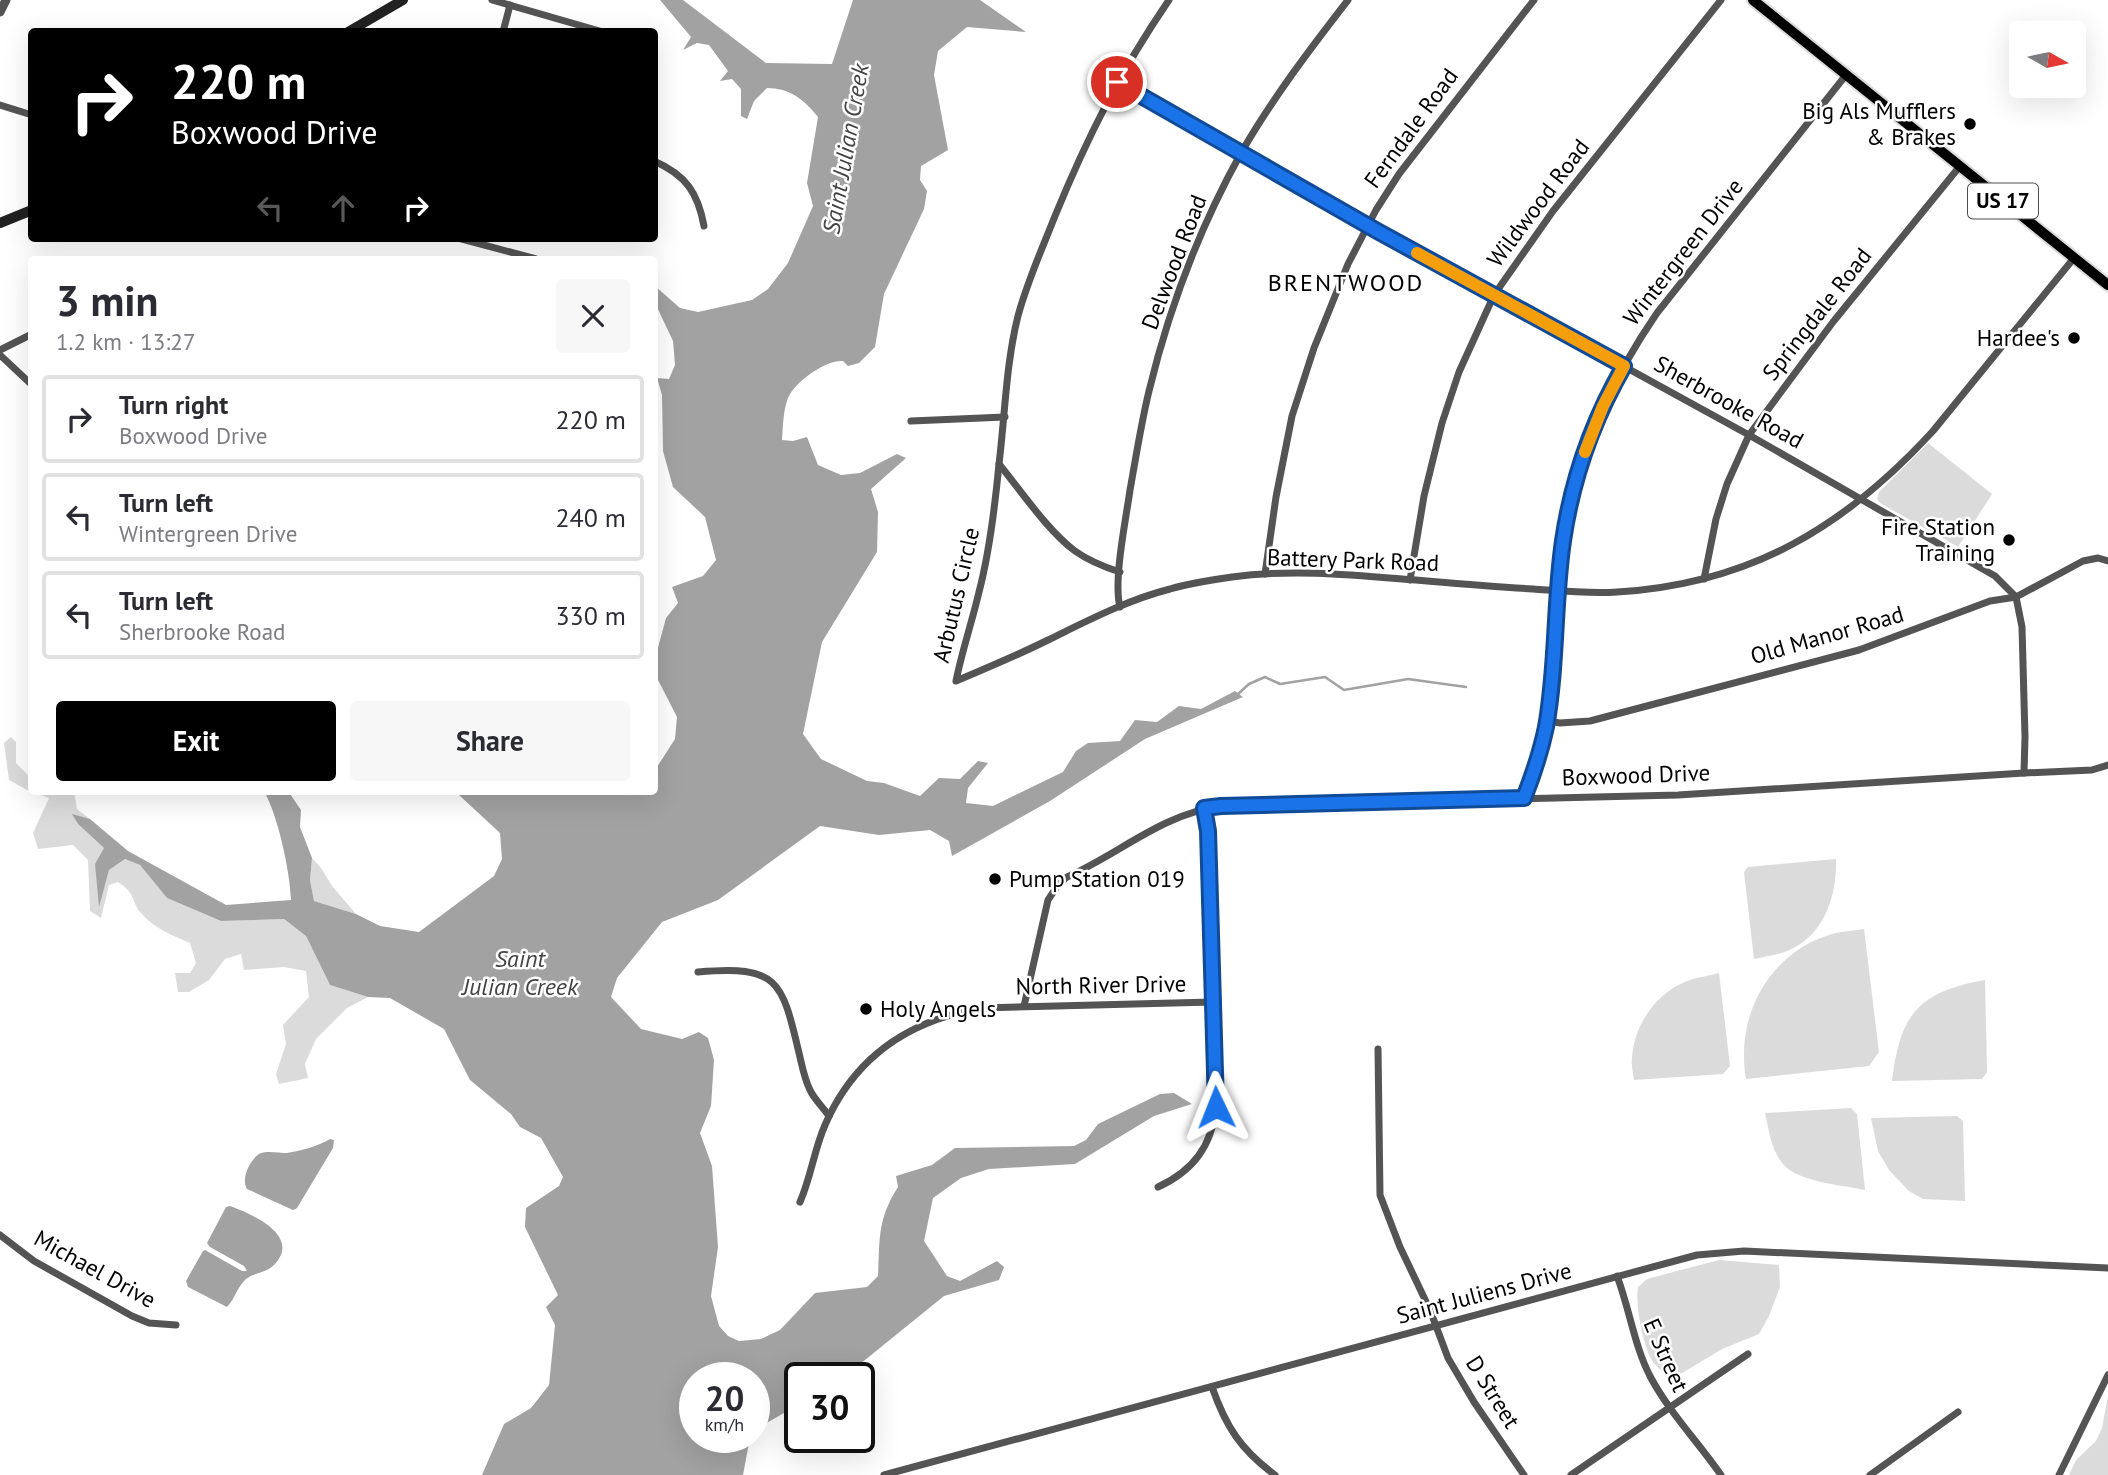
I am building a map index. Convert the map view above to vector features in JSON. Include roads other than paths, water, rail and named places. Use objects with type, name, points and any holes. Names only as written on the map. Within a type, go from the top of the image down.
[{"type":"main road","points":[[355,28],[403,0]]},
{"type":"main road","name":"US 17","points":[[1753,0],[2108,285]]},
{"type":"main road","points":[[0,223],[28,212]]},
{"type":"street","points":[[492,0],[589,28]]},
{"type":"street","points":[[1120,607],[1120,572],[1103,567],[1073,550],[999,464],[1012,351],[1023,299],[1080,154],[1117,82],[1169,0]]},
{"type":"street","name":"Delwood Road","points":[[1120,572],[1139,436],[1149,391],[1166,331],[1195,250],[1242,152],[1287,81],[1348,0]]},
{"type":"street","name":"Ferndale Road","points":[[1265,574],[1284,450],[1314,348],[1337,288],[1368,225],[1399,173],[1534,0]]},
{"type":"street","name":"Wildwood Road","points":[[1410,580],[1424,496],[1442,423],[1459,372],[1494,295],[1553,211],[1721,0]]},
{"type":"street","points":[[504,28],[510,5]]},
{"type":"street","name":"Wintergreen Drive","points":[[1524,798],[1547,721],[1564,531],[1579,467],[1603,406],[1657,313],[1846,75]]},
{"type":"street","name":"Sherbrooke Road","points":[[1117,82],[1368,225],[1863,499],[1980,566],[2017,597]]},
{"type":"street","points":[[0,105],[28,114]]},
{"type":"street","points":[[658,163],[686,182],[696,196],[704,226]]},
{"type":"street","name":"Springdale Road","points":[[1704,579],[1716,519],[1727,484],[1749,435],[1833,322],[1960,166]]},
{"type":"street","points":[[472,242],[520,256]]},
{"type":"street","name":"Battery Park Road","points":[[1120,607],[1170,589],[1232,577],[1265,574],[1344,574],[1558,591],[1618,592],[1704,579],[1756,562],[1831,523],[1863,499],[1911,455],[2074,258]]},
{"type":"street","points":[[28,336],[0,353],[28,381]]},
{"type":"street","points":[[911,421],[1005,416]]},
{"type":"street","name":"Arbutus Circle","points":[[999,464],[982,577],[956,681],[1120,607]]},
{"type":"street","name":"Old Manor Road","points":[[1547,721],[1590,721],[1859,650],[1990,601],[2017,597],[2083,561],[2098,558],[2108,561]]},
{"type":"street","points":[[2017,597],[2022,627],[2024,772]]},
{"type":"street","name":"Boxwood Drive","points":[[1024,1006],[1048,900],[1058,885],[1067,877],[1163,824],[1204,808],[1678,794],[2092,770],[2108,765]]},
{"type":"street","points":[[1158,1187],[1190,1168],[1206,1145],[1216,1107],[1208,831],[1204,808]]},
{"type":"street","points":[[698,972],[741,970],[759,975],[775,985],[787,1004],[808,1088],[829,1116]]},
{"type":"street","name":"North River Drive","points":[[800,1202],[829,1116],[858,1072],[888,1044],[909,1030],[964,1011],[1024,1006],[1213,1002]]},
{"type":"street","name":"D Street","points":[[1378,1049],[1380,1195],[1448,1358],[1474,1402],[1524,1475]]},
{"type":"street","name":"Michael Drive","points":[[0,1235],[34,1261],[132,1316],[149,1323],[176,1325]]},
{"type":"street","name":"Saint Juliens Drive","points":[[884,1475],[1697,1255],[1744,1251],[2108,1268]]},
{"type":"street","name":"E Street","points":[[1617,1276],[1639,1350],[1651,1377],[1669,1408],[1721,1475]]},
{"type":"street","points":[[1571,1475],[1748,1354]]},
{"type":"street","points":[[2059,1475],[2108,1375]]},
{"type":"street","points":[[1212,1387],[1231,1432],[1244,1448],[1275,1475]]},
{"type":"street","points":[[1870,1475],[1958,1412]]},
{"type":"water","name":"Saint Julian Creek","points":[[660,0],[683,0],[766,63],[832,64],[853,0],[980,0],[1026,32],[967,27],[938,51],[934,75],[948,150],[921,166],[920,180],[927,191],[924,209],[884,294],[875,347],[859,363],[848,366],[843,361],[836,361],[819,368],[795,387],[786,406],[782,440],[793,441],[807,437],[818,465],[841,475],[860,473],[897,454],[906,458],[871,489],[878,512],[877,552],[822,642],[803,734],[821,759],[867,781],[884,783],[920,796],[939,778],[960,779],[978,761],[988,763],[968,788],[966,803],[993,806],[1063,772],[1076,751],[1088,743],[1120,741],[1135,720],[1157,722],[1179,706],[1201,709],[1235,691],[1243,697],[1145,739],[1050,801],[952,856],[949,841],[930,830],[879,835],[820,826],[718,900],[662,922],[617,978],[611,997],[641,1029],[682,1039],[699,1032],[708,1038],[714,1060],[711,1106],[700,1133],[712,1166],[718,1247],[711,1296],[719,1326],[728,1336],[739,1341],[761,1339],[780,1330],[815,1293],[867,1287],[878,1276],[881,1230],[886,1210],[898,1187],[896,1176],[932,1165],[955,1148],[1074,1146],[1086,1140],[1098,1124],[1160,1094],[1174,1093],[1192,1104],[1154,1116],[1075,1164],[989,1169],[961,1178],[933,1198],[924,1241],[947,1276],[960,1281],[997,1261],[1004,1267],[999,1280],[944,1296],[863,1362],[784,1362],[784,1413],[770,1421],[770,1362],[679,1362],[679,1453],[747,1453],[743,1475],[482,1475],[504,1424],[531,1408],[549,1385],[555,1325],[546,1307],[558,1295],[525,1227],[526,1208],[559,1186],[563,1177],[541,1138],[520,1127],[511,1114],[470,1080],[444,1029],[390,998],[368,997],[330,985],[306,936],[284,919],[221,921],[167,898],[140,865],[125,859],[109,870],[99,907],[95,864],[104,848],[78,824],[72,814],[90,819],[128,851],[226,905],[291,900],[282,844],[266,795],[291,795],[301,810],[300,827],[312,858],[310,880],[314,901],[356,914],[380,926],[419,932],[494,876],[502,859],[500,833],[459,795],[658,795],[658,765],[675,739],[677,717],[658,680],[658,648],[666,618],[678,603],[672,587],[703,576],[716,560],[705,517],[673,487],[663,451],[662,395],[658,378],[669,379],[675,365],[673,341],[658,309],[658,289],[680,308],[698,312],[752,300],[768,289],[788,263],[813,206],[807,183],[818,117],[796,96],[767,88],[754,101],[747,119],[741,116],[741,89],[732,79],[720,81],[728,71],[709,45],[697,43],[683,50],[691,37]]},
{"type":"water","points":[[330,1139],[334,1140],[333,1148],[297,1208],[293,1210],[247,1189],[247,1170],[259,1154],[298,1151]]},
{"type":"water","points":[[230,1206],[261,1220],[278,1235],[282,1244],[281,1254],[275,1264],[246,1279],[227,1307],[188,1287],[186,1281],[205,1250],[242,1271],[247,1271],[244,1266],[207,1243],[226,1207]]},
{"type":"waterway","points":[[1238,694],[1249,684],[1265,677],[1280,684],[1325,677],[1344,690],[1408,679],[1466,687]]},
{"type":"place","name":"Big Als Mufflers & Brakes","points":[[1970,124]]},
{"type":"place","name":"Hardee's","points":[[2074,338]]},
{"type":"place","name":"Fire Station Training","points":[[2009,540]]},
{"type":"place","name":"Pump Station 019","points":[[995,879]]},
{"type":"place","name":"Holy Angels","points":[[866,1009]]},
{"type":"district","name":"BRENTWOOD","points":[[1346,283]]}]
